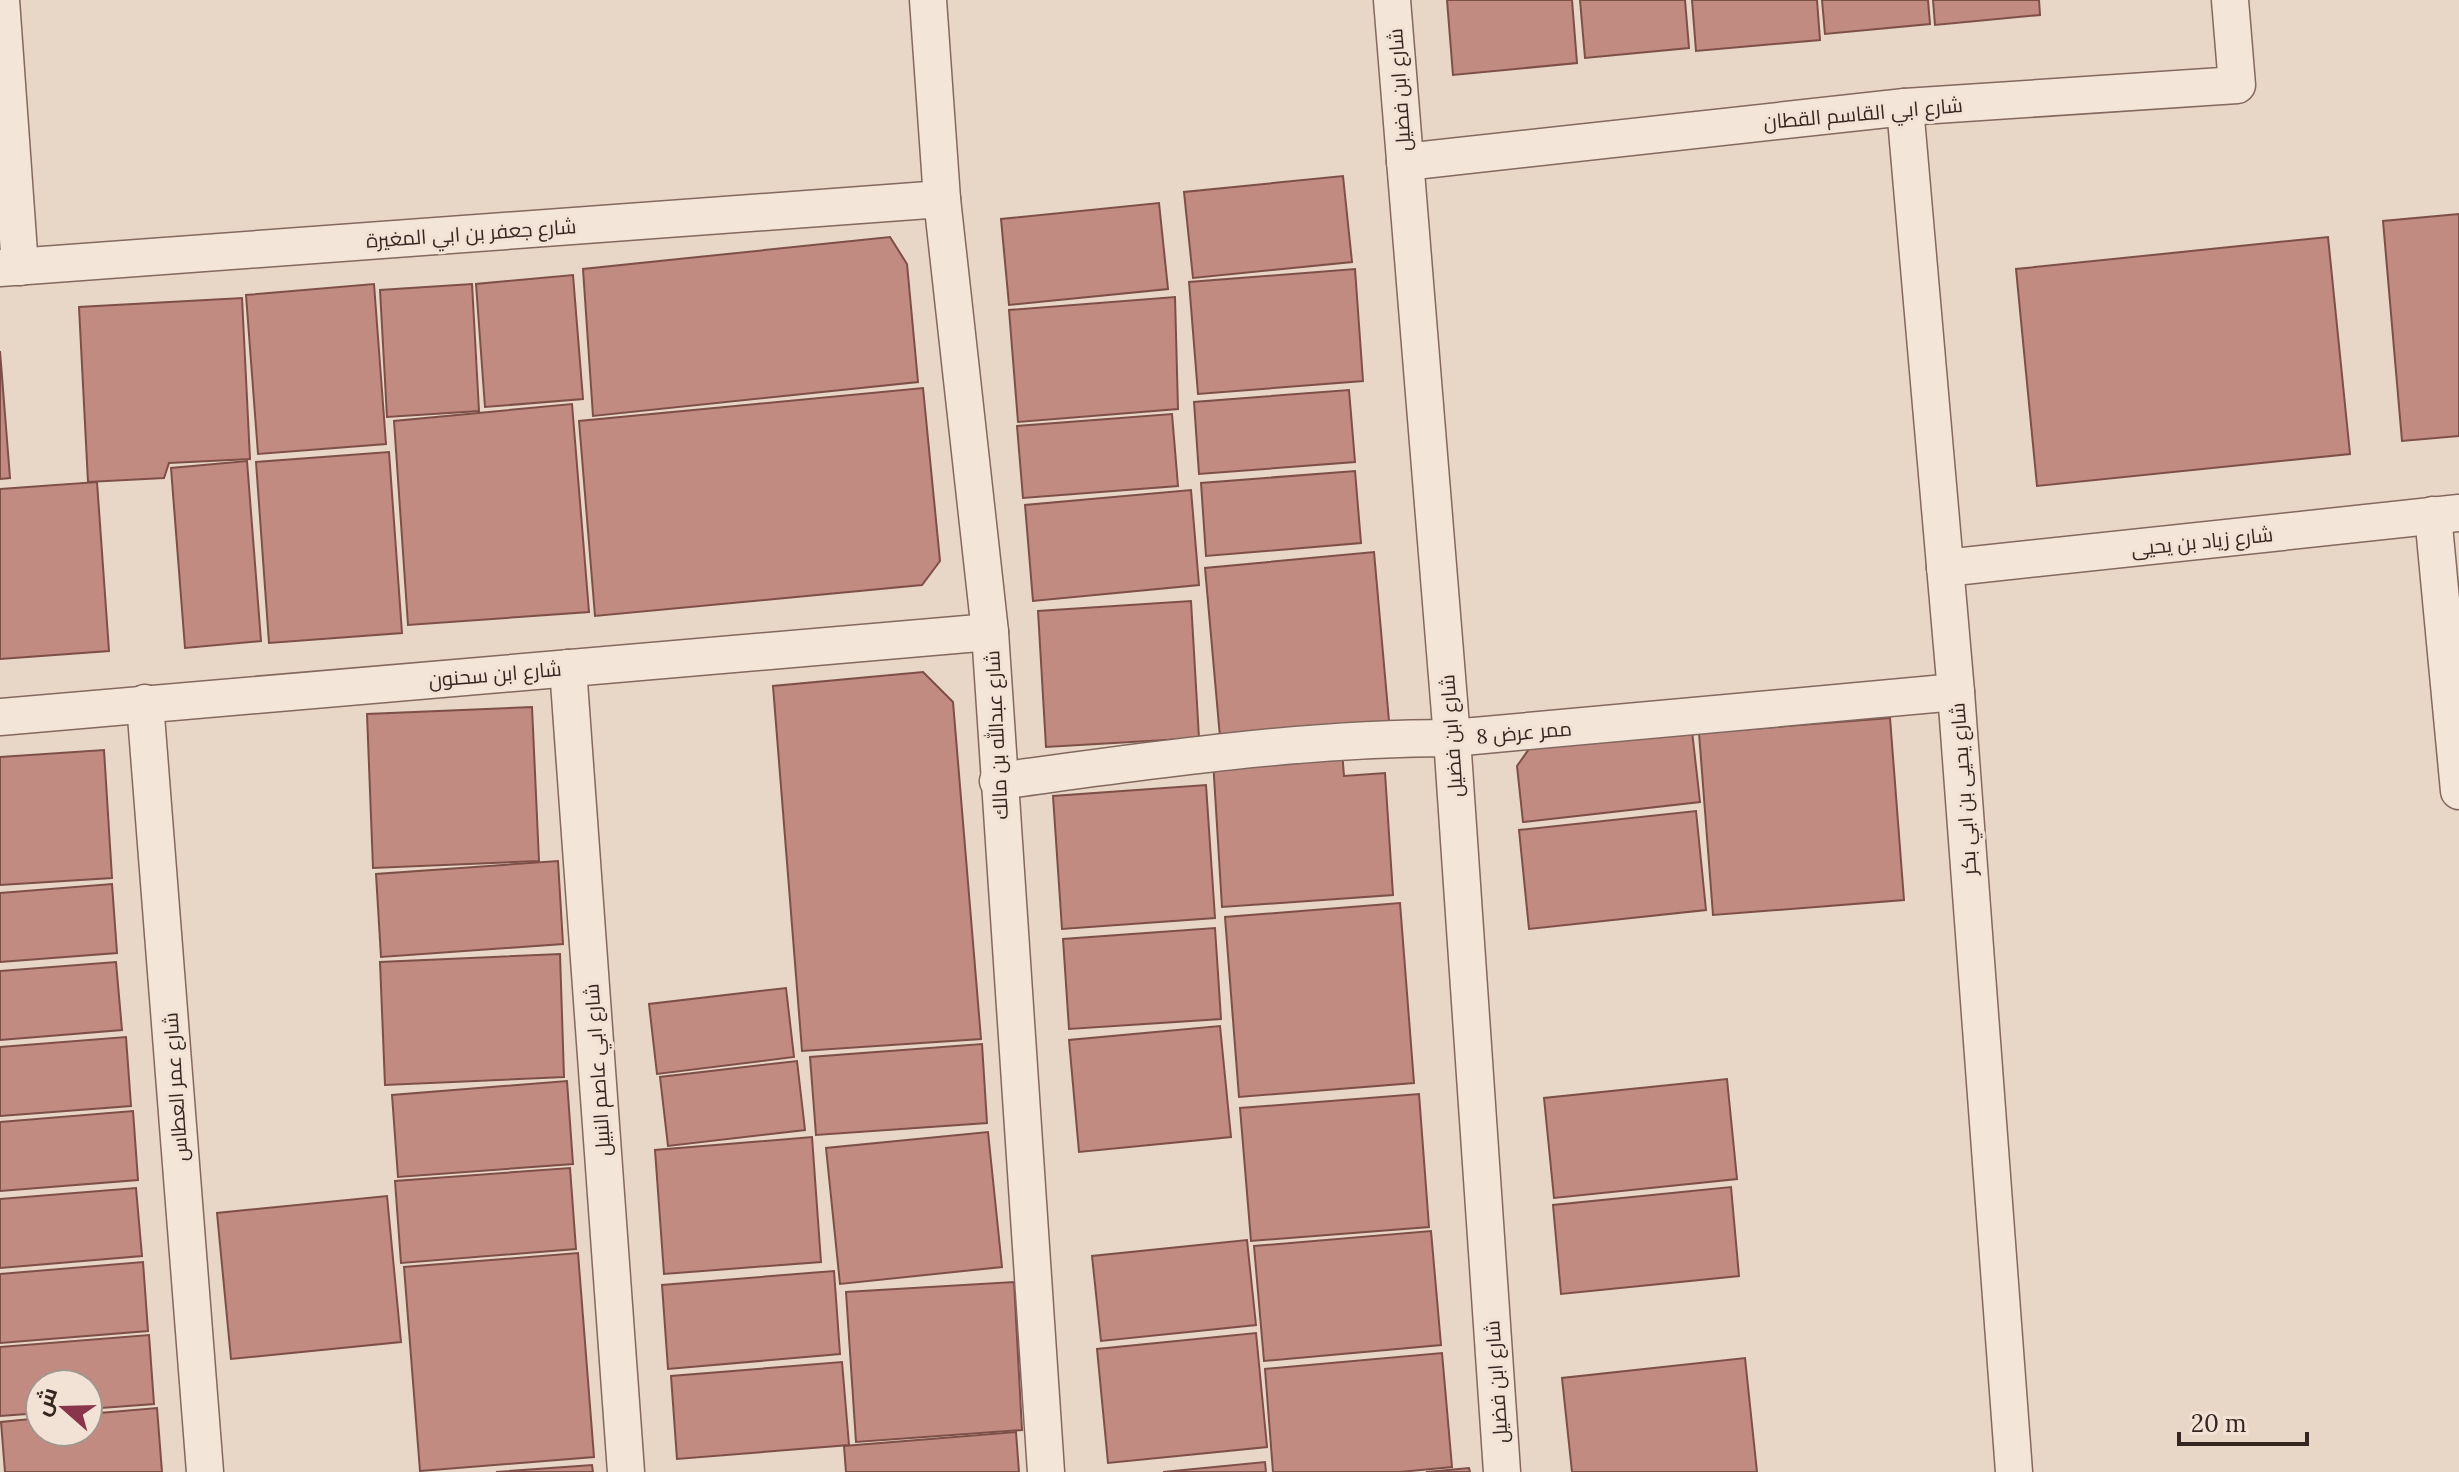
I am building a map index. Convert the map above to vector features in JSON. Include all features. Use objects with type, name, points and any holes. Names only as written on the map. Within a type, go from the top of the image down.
[{"type":"street","points":[[1,0],[10,268]]},
{"type":"street","name":"شارع عبدالله بن مالك","points":[[928,0],[942,199],[990,632],[1046,1472]]},
{"type":"street","name":"شارع ابن فضيل","points":[[1392,0],[1452,738],[1502,1472]]},
{"type":"street","name":"شارع ابي القاسم القطان","points":[[1405,162],[1905,107],[2237,85],[2230,0]]},
{"type":"street","name":"شارع يحيى بن ابي بكر","points":[[1905,107],[1956,692],[2014,1472]]},
{"type":"street","name":"شارع جعفر بن ابي المغيرة","points":[[10,268],[942,199]]},
{"type":"street","points":[[2446,514],[2459,791]]},
{"type":"street","name":"شارع زياد بن يحيى","points":[[1945,568],[2446,514]]},
{"type":"street","name":"شارع ابن سحنون","points":[[0,717],[990,632]]},
{"type":"street","name":"شارع ابي عاصم النبيل","points":[[568,668],[626,1472]]},
{"type":"street","name":"ممر عرض 8","points":[[998,781],[1194,755],[1377,738],[1452,738],[1956,692]]},
{"type":"street","name":"شارع عمر العطاس","points":[[145,703],[205,1472]]},
{"type":"building","points":[[1447,0],[1572,0],[1577,63],[1453,75]]},
{"type":"building","points":[[1580,0],[1685,0],[1689,48],[1585,58]]},
{"type":"building","points":[[1692,0],[1817,0],[1820,40],[1696,51]]},
{"type":"building","points":[[1822,0],[1928,0],[1930,24],[1825,34]]},
{"type":"building","points":[[1933,0],[2039,0],[2040,15],[1935,25]]},
{"type":"building","points":[[1343,176],[1352,262],[1193,278],[1184,192]]},
{"type":"building","points":[[1159,203],[1168,289],[1009,305],[1001,219]]},
{"type":"building","points":[[2459,214],[2459,436],[2402,441],[2383,221]]},
{"type":"building","points":[[890,237],[907,264],[918,382],[593,416],[583,269]]},
{"type":"building","points":[[2328,237],[2350,454],[2037,486],[2016,269]]},
{"type":"building","points":[[1355,269],[1363,381],[1198,394],[1189,282]]},
{"type":"building","points":[[573,275],[583,399],[485,407],[476,284]]},
{"type":"building","points":[[374,284],[386,444],[258,454],[246,295]]},
{"type":"building","points":[[472,284],[479,411],[387,417],[380,290]]},
{"type":"building","points":[[1175,297],[1178,409],[1018,422],[1009,310]]},
{"type":"building","points":[[242,298],[250,459],[169,463],[164,478],[88,482],[79,307]]},
{"type":"building","points":[[0,351],[10,478],[0,479]]},
{"type":"building","points":[[923,388],[940,561],[922,585],[595,616],[579,421]]},
{"type":"building","points":[[1349,390],[1355,462],[1199,474],[1194,402]]},
{"type":"building","points":[[572,404],[589,612],[408,625],[394,421]]},
{"type":"building","points":[[1172,414],[1178,486],[1023,498],[1017,426]]},
{"type":"building","points":[[389,452],[402,633],[269,643],[256,462]]},
{"type":"building","points":[[247,461],[261,641],[185,648],[171,468]]},
{"type":"building","points":[[1355,471],[1361,543],[1206,556],[1201,483]]},
{"type":"building","points":[[97,482],[109,651],[0,659],[0,489]]},
{"type":"building","points":[[1191,490],[1199,585],[1033,601],[1025,505]]},
{"type":"building","points":[[1374,552],[1389,721],[1220,737],[1205,568]]},
{"type":"building","points":[[1191,601],[1199,738],[1046,747],[1038,611]]},
{"type":"building","points":[[923,672],[953,702],[981,1039],[802,1051],[773,686]]},
{"type":"building","points":[[532,707],[539,861],[373,868],[367,714]]},
{"type":"building","points":[[1890,718],[1904,900],[1713,915],[1699,733]]},
{"type":"building","points":[[1692,731],[1700,802],[1523,822],[1517,766],[1529,749]]},
{"type":"building","points":[[104,750],[112,878],[0,885],[0,757]]},
{"type":"building","points":[[1342,751],[1344,776],[1385,773],[1393,895],[1222,907],[1213,760]]},
{"type":"building","points":[[1206,785],[1215,918],[1062,929],[1053,796]]},
{"type":"building","points":[[1696,811],[1706,910],[1529,929],[1519,830]]},
{"type":"building","points":[[558,861],[563,944],[381,957],[376,874]]},
{"type":"building","points":[[112,884],[117,953],[0,962],[0,893]]},
{"type":"building","points":[[1400,903],[1414,1083],[1239,1097],[1225,917]]},
{"type":"building","points":[[1215,928],[1221,1019],[1069,1029],[1063,939]]},
{"type":"building","points":[[560,954],[564,1077],[385,1085],[380,962]]},
{"type":"building","points":[[116,962],[122,1030],[0,1040],[0,971]]},
{"type":"building","points":[[786,988],[794,1057],[657,1074],[649,1004]]},
{"type":"building","points":[[1220,1026],[1231,1137],[1079,1152],[1069,1040]]},
{"type":"building","points":[[126,1037],[131,1106],[0,1116],[0,1047]]},
{"type":"building","points":[[982,1044],[987,1123],[816,1135],[810,1057]]},
{"type":"building","points":[[797,1061],[805,1130],[668,1146],[660,1077]]},
{"type":"building","points":[[1727,1079],[1737,1179],[1554,1198],[1544,1098]]},
{"type":"building","points":[[567,1081],[573,1164],[398,1177],[392,1095]]},
{"type":"building","points":[[1419,1094],[1429,1227],[1251,1241],[1240,1108]]},
{"type":"building","points":[[133,1111],[138,1180],[0,1191],[0,1122]]},
{"type":"building","points":[[988,1132],[1002,1267],[840,1284],[826,1148]]},
{"type":"building","points":[[812,1137],[821,1262],[664,1274],[655,1150]]},
{"type":"building","points":[[570,1168],[576,1249],[401,1263],[395,1181]]},
{"type":"building","points":[[1731,1187],[1739,1276],[1561,1294],[1553,1205]]},
{"type":"building","points":[[136,1188],[142,1256],[0,1268],[0,1199]]},
{"type":"building","points":[[387,1196],[401,1342],[231,1359],[217,1213]]},
{"type":"building","points":[[1431,1231],[1441,1345],[1264,1361],[1254,1246]]},
{"type":"building","points":[[1247,1240],[1256,1325],[1101,1341],[1092,1256]]},
{"type":"building","points":[[578,1253],[594,1457],[420,1471],[404,1267]]},
{"type":"building","points":[[143,1262],[148,1331],[0,1343],[0,1274]]},
{"type":"building","points":[[834,1271],[840,1354],[668,1369],[662,1285]]},
{"type":"building","points":[[1014,1282],[1022,1430],[856,1442],[846,1292]]},
{"type":"building","points":[[1256,1333],[1267,1447],[1108,1463],[1097,1349]]},
{"type":"building","points":[[149,1335],[154,1404],[104,1408],[104,1368],[24,1368],[24,1414],[0,1416],[0,1347]]},
{"type":"building","points":[[1442,1353],[1452,1467],[1400,1472],[1273,1472],[1265,1369]]},
{"type":"building","points":[[1745,1358],[1757,1472],[1572,1472],[1562,1378]]},
{"type":"building","points":[[842,1362],[849,1445],[677,1459],[671,1376]]},
{"type":"building","points":[[157,1408],[162,1472],[5,1472],[1,1422],[24,1420],[24,1448],[104,1448],[104,1413]]},
{"type":"building","points":[[1016,1432],[1019,1472],[846,1472],[844,1446]]},
{"type":"building","points":[[1265,1462],[1266,1472],[1163,1472]]},
{"type":"building","points":[[592,1465],[593,1472],[496,1472]]},
{"type":"building","points":[[1469,1468],[1470,1472],[1426,1472]]}]
